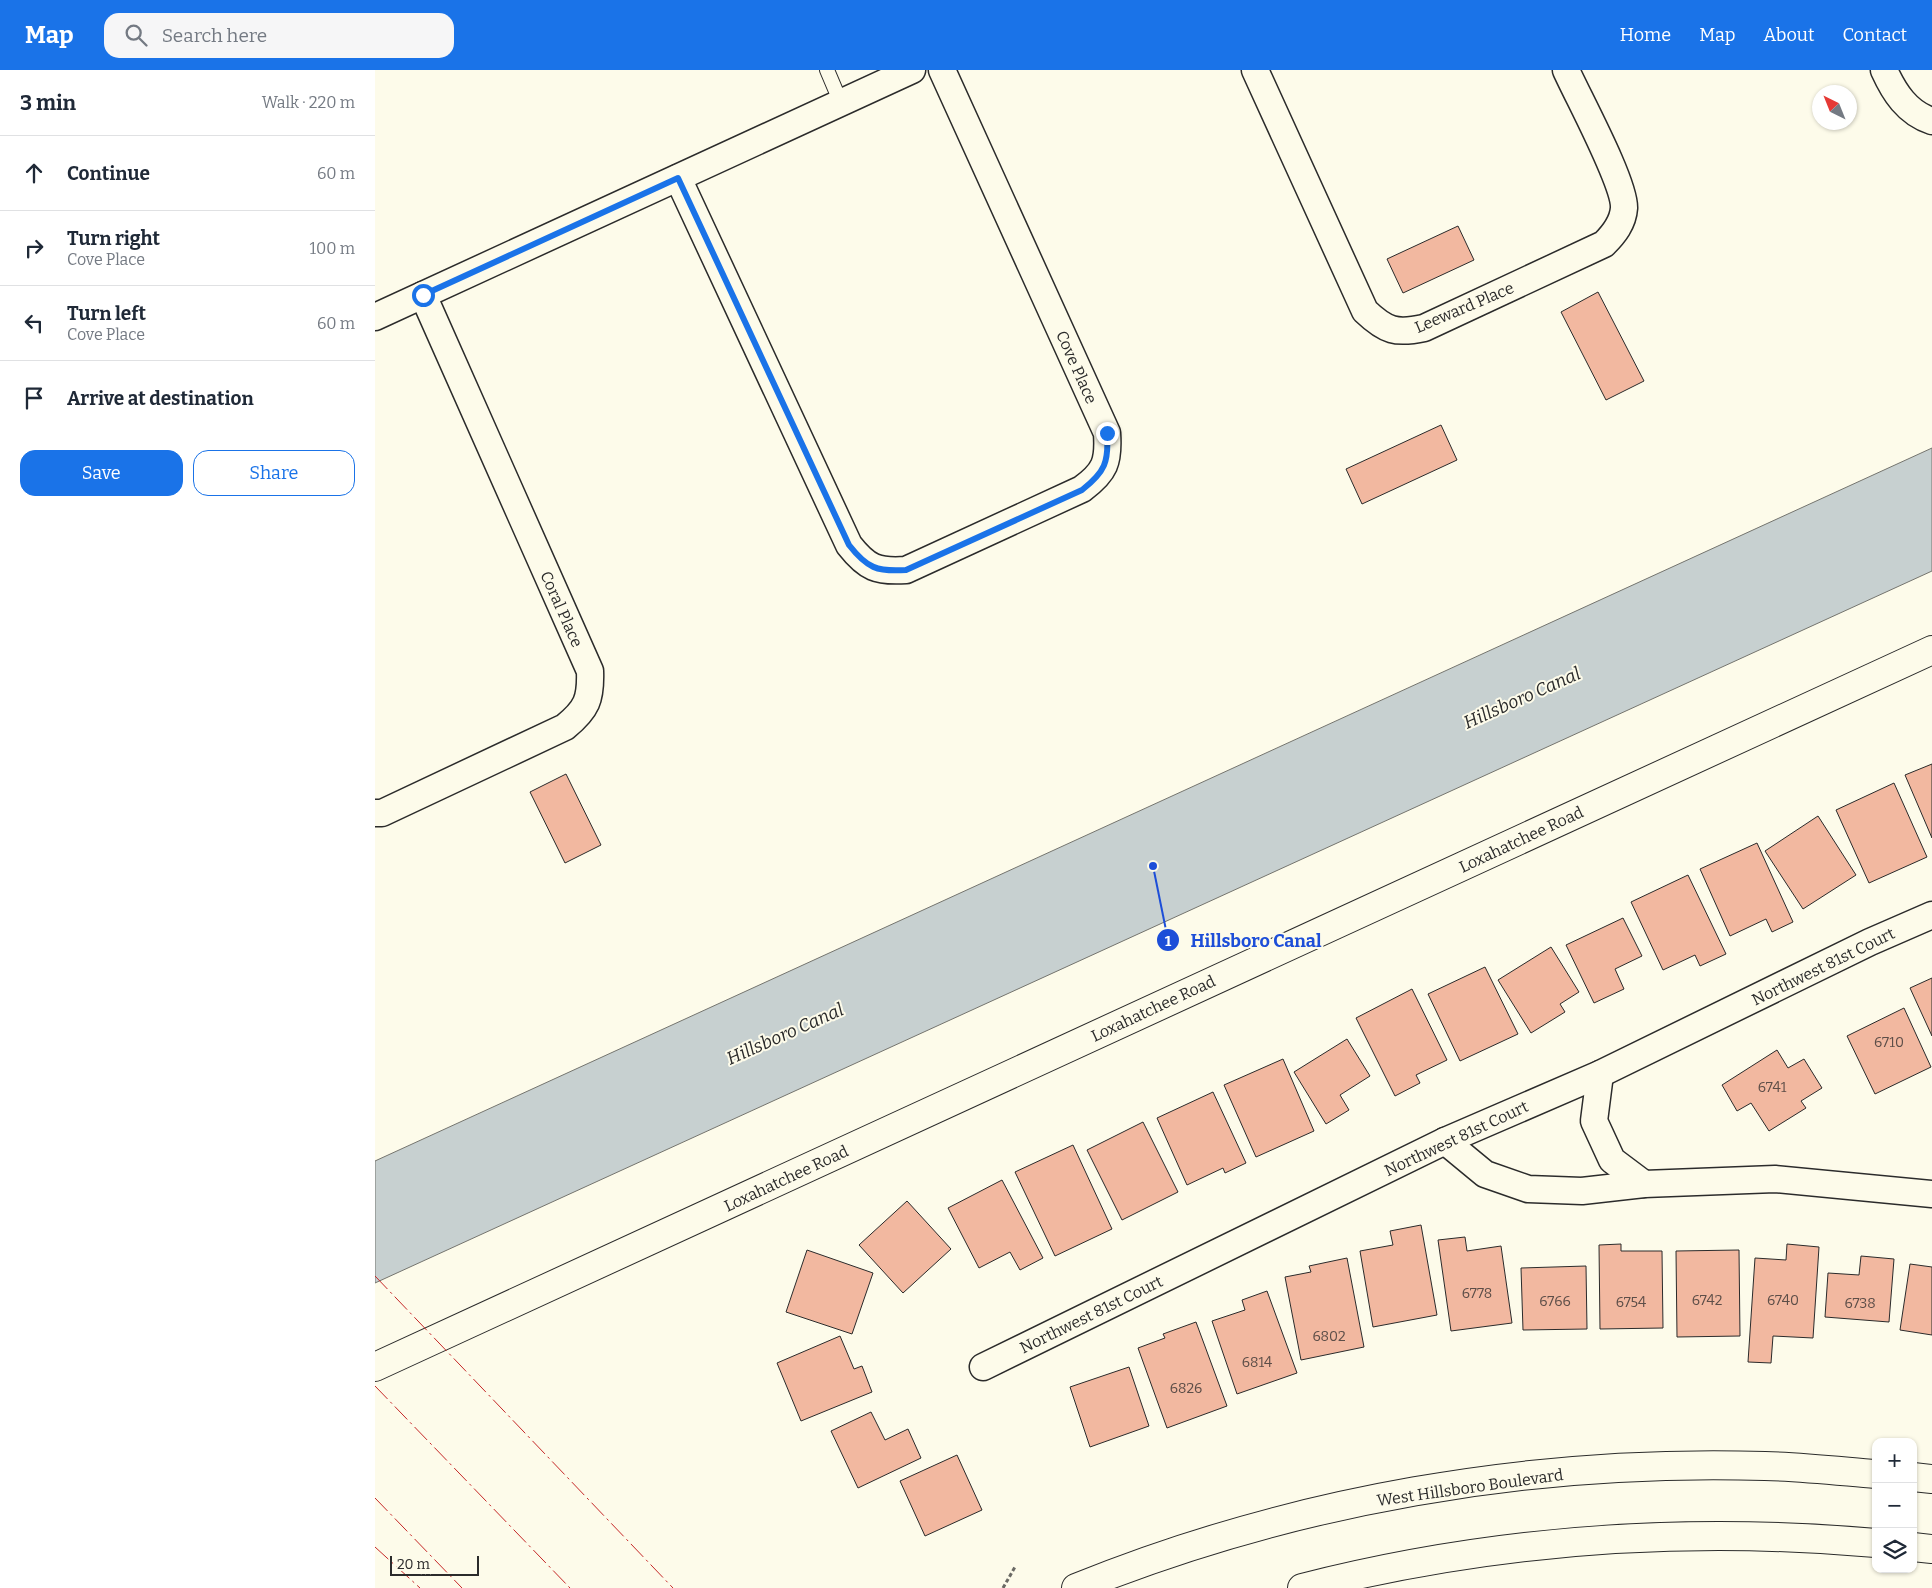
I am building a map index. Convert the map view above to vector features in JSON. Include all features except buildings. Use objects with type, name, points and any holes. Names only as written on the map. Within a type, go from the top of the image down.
[{"type":"main road","name":"Loxahatchee Road","points":[[375,1367],[1932,650]]},
{"type":"main road","name":"West Hillsboro Boulevard","points":[[1076,1588],[1178,1550],[1282,1520],[1394,1496],[1492,1480],[1599,1470],[1707,1465],[1767,1466],[1872,1474]]},
{"type":"main road","points":[[1917,1477],[1932,1479]]},
{"type":"main road","points":[[1302,1588],[1415,1563],[1585,1540],[1739,1535],[1793,1536],[1872,1543]]},
{"type":"main road","points":[[1917,1547],[1932,1549]]},
{"type":"street","name":"Cove Place","points":[[678,178],[849,545],[862,562],[883,572],[906,570],[1082,490],[1099,476],[1108,456],[1107,433],[942,70]]},
{"type":"street","name":"Leeward Place","points":[[1255,70],[1365,311],[1381,326],[1403,332],[1424,328],[1604,244],[1619,226],[1624,208],[1620,186],[1566,70]]},
{"type":"street","points":[[1884,70],[1893,88],[1906,106],[1932,121]]},
{"type":"street","points":[[375,317],[908,71]]},
{"type":"street","name":"Coral Place","points":[[375,813],[382,813],[565,727],[581,714],[591,692],[590,671],[423,295]]},
{"type":"street","name":"Northwest 81st Court","points":[[983,1367],[1445,1141],[1599,1074],[1869,942],[1932,915]]},
{"type":"street","points":[[1599,1074],[1594,1121],[1611,1160],[1644,1184]]},
{"type":"street","points":[[1445,1141],[1485,1174],[1528,1189],[1582,1191],[1644,1184],[1775,1179],[1932,1194]]},
{"type":"lane","points":[[827,70],[841,103]]},
{"type":"path","points":[[1003,1588],[1015,1567]]},
{"type":"water","name":"Hillsboro Canal","points":[[1932,448],[1932,571],[375,1283],[375,1161]]},
{"type":"power","points":[[375,1276],[673,1588]]},
{"type":"power","points":[[375,1386],[570,1588]]},
{"type":"power","points":[[375,1498],[462,1588]]},
{"type":"power","points":[[375,1547],[420,1588]]},
{"type":"place","name":"Hillsboro Canal","points":[[1153,866]]},
{"type":"route","points":[[423,295],[678,178],[849,545],[862,562],[883,572],[906,570],[1082,490],[1099,476],[1108,456],[1107,433]]}]
